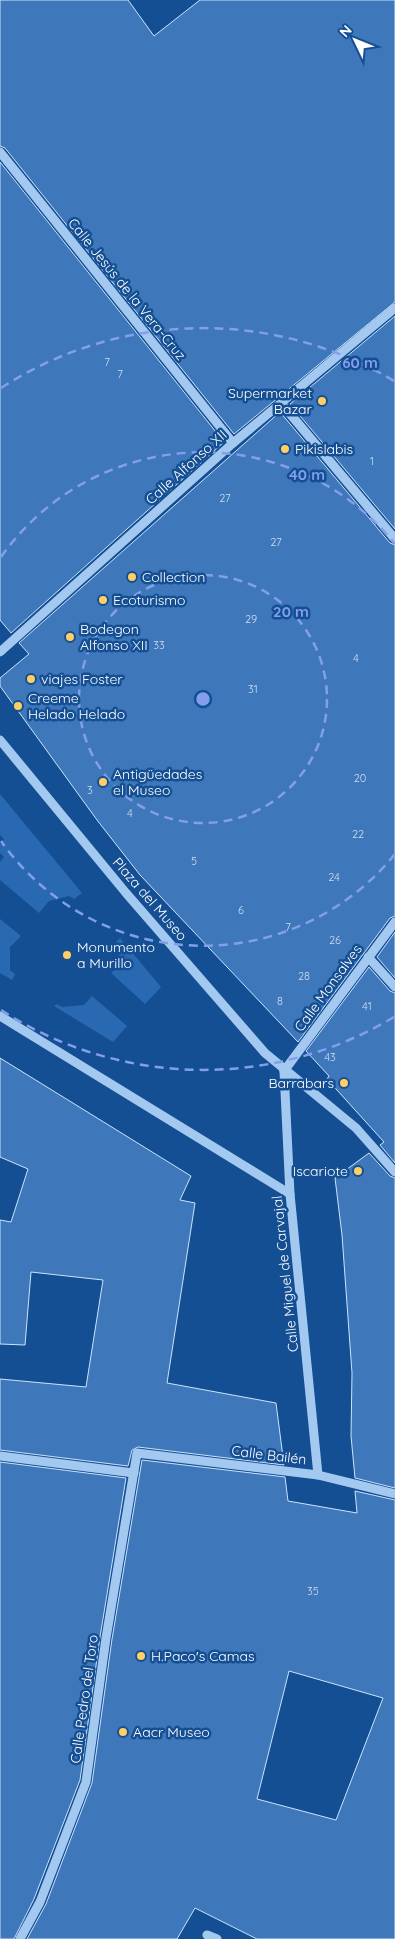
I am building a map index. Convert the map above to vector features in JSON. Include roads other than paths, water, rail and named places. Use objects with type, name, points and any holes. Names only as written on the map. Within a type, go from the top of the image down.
[{"type":"street","name":"Calle Jesús de la Vera-Cruz","points":[[0,152],[233,443]]},
{"type":"street","name":"Calle Alfonso XII","points":[[2,648],[233,443],[395,308]]},
{"type":"street","points":[[281,403],[395,539]]},
{"type":"street","name":"Plaza del Museo","points":[[0,740],[126,894],[265,1053],[284,1071],[356,1128],[395,1172]]},
{"type":"street","name":"Calle Monsalves","points":[[284,1071],[395,922]]},
{"type":"street","points":[[368,957],[395,987]]},
{"type":"street","points":[[0,1016],[290,1194]]},
{"type":"street","name":"Calle Miguel de Carvajal","points":[[284,1071],[290,1194],[318,1475]]},
{"type":"street","name":"Calle Bailén","points":[[137,1453],[318,1475],[395,1494]]},
{"type":"street","name":"Calle Pedro del Toro","points":[[20,1939],[40,1902],[86,1782],[106,1638],[137,1453]]},
{"type":"street","points":[[0,1456],[134,1473]]},
{"type":"street","points":[[207,1935],[216,1939]]},
{"type":"place","name":"Supermarket Bazar","points":[[322,401]]},
{"type":"place","name":"Pikislabis","points":[[285,449]]},
{"type":"place","name":"Collection","points":[[132,577]]},
{"type":"place","name":"Ecoturismo","points":[[103,600]]},
{"type":"place","name":"Bodegon Alfonso XII","points":[[70,637]]},
{"type":"place","name":"viajes Foster","points":[[31,679]]},
{"type":"place","name":"Creeme Helado Helado","points":[[18,706]]},
{"type":"place","name":"Antigüedades el Museo","points":[[103,782]]},
{"type":"place","name":"Monumento a Murillo","points":[[67,955]]},
{"type":"place","name":"Barrabars","points":[[344,1083]]},
{"type":"place","name":"Iscariote","points":[[358,1171]]},
{"type":"place","name":"H.Paco's Camas","points":[[141,1656]]},
{"type":"place","name":"Aacr Museo","points":[[123,1732]]}]
